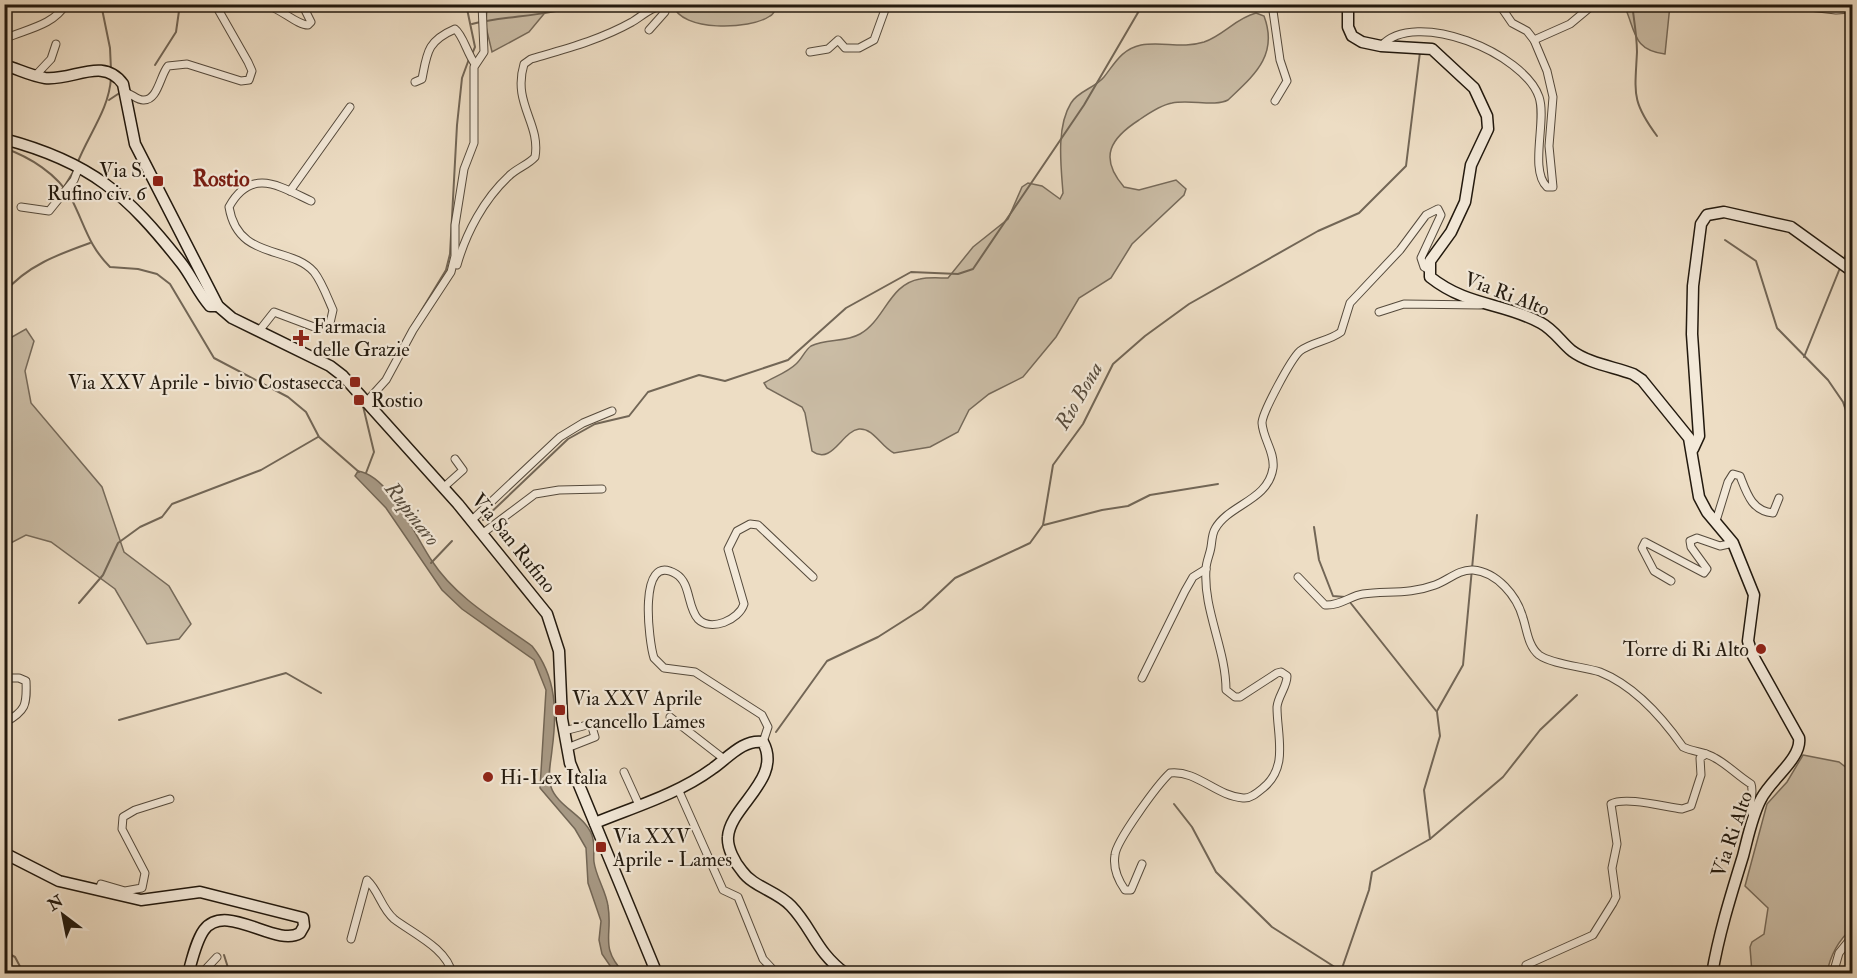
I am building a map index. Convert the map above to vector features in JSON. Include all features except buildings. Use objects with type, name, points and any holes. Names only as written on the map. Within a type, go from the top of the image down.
[{"type":"street","points":[[4,39],[49,21],[61,12],[66,4]]},
{"type":"street","points":[[125,93],[144,100],[150,99],[155,94],[168,66],[180,63],[241,81],[249,80],[252,72],[248,62],[215,4]]},
{"type":"street","points":[[264,4],[284,12],[304,26],[311,22],[302,4]]},
{"type":"street","points":[[451,272],[455,256],[455,225],[464,169],[474,143],[472,109],[475,64],[484,52],[482,4]]},
{"type":"street","points":[[810,52],[828,49],[838,40],[844,48],[859,48],[874,40],[884,19],[886,4]]},
{"type":"street","points":[[1272,4],[1280,60],[1287,81],[1275,102]]},
{"type":"street","points":[[1142,864],[1131,890],[1125,890],[1115,865],[1114,852],[1170,773],[1190,775],[1214,788],[1244,798],[1255,795],[1276,776],[1280,747],[1277,704],[1287,676],[1281,672],[1277,673],[1240,697],[1234,697],[1226,690],[1227,670],[1212,623],[1206,569],[1217,526],[1249,502],[1269,479],[1273,467],[1272,457],[1262,420],[1294,357],[1307,347],[1341,332],[1350,303],[1400,250],[1426,215],[1438,209],[1441,215],[1421,258],[1424,267],[1429,270],[1431,261],[1451,232],[1465,202],[1471,165],[1489,124],[1479,95],[1440,54],[1432,49],[1419,46],[1381,46],[1362,42],[1352,36],[1348,27],[1348,4]]},
{"type":"street","points":[[1381,46],[1396,34],[1434,32],[1486,48],[1516,68],[1529,81],[1540,99],[1539,149],[1542,182],[1550,187],[1554,184],[1549,146],[1553,97],[1547,71],[1534,40],[1527,31],[1512,23],[1499,4]]},
{"type":"street","points":[[1534,40],[1570,24],[1594,4]]},
{"type":"street","points":[[1782,4],[1836,10],[1852,9]]},
{"type":"street","points":[[367,401],[386,380],[413,330],[451,272],[457,267],[464,241],[489,201],[507,177],[535,157],[536,139],[519,88],[524,64],[531,58],[589,42],[656,7],[664,6],[665,12],[649,30]]},
{"type":"street","points":[[416,82],[422,79],[424,58],[431,44],[455,29],[460,32],[466,53],[475,64]]},
{"type":"street","points":[[36,76],[51,59],[56,44]]},
{"type":"street","points":[[4,65],[36,76],[55,78],[96,70],[111,71],[123,84],[135,144],[218,306]]},
{"type":"street","points":[[290,191],[350,107]]},
{"type":"street","points":[[4,139],[46,150],[79,167],[69,186],[49,211],[21,207]]},
{"type":"street","name":"Via San Rufino","points":[[79,167],[115,189],[133,206],[187,270],[210,306],[218,306],[232,318],[330,366],[367,401],[483,533],[547,614],[559,651],[567,748],[657,974]]},
{"type":"street","points":[[259,332],[274,312],[314,327],[325,326],[333,317],[333,310],[314,273],[297,261],[260,249],[240,230],[231,216],[229,207],[235,197],[254,183],[278,185],[311,201]]},
{"type":"street","points":[[1693,449],[1699,436],[1692,334],[1693,286],[1701,224],[1707,215],[1724,212],[1791,227],[1852,271]]},
{"type":"street","name":"Via Ri Alto","points":[[1429,270],[1430,277],[1449,292],[1542,323],[1573,352],[1633,374],[1642,380],[1683,428],[1693,449],[1696,487],[1707,512],[1733,543],[1754,595],[1748,641],[1764,676],[1799,738],[1800,745],[1799,751],[1765,791],[1754,817],[1722,926],[1712,974]]},
{"type":"street","points":[[1379,312],[1404,304],[1487,304]]},
{"type":"street","points":[[472,520],[560,437],[583,423],[612,411]]},
{"type":"street","points":[[444,487],[463,470],[455,459]]},
{"type":"street","points":[[1716,521],[1728,482],[1733,474],[1740,476],[1748,497],[1760,510],[1773,513],[1779,498]]},
{"type":"street","points":[[483,533],[535,494],[559,490],[602,489]]},
{"type":"street","points":[[813,577],[758,525],[750,524],[737,531],[728,549],[744,604],[741,612],[734,617],[712,625],[704,624],[696,617],[682,578],[668,571],[660,572],[653,578],[649,591],[654,658],[664,668],[695,672],[762,715],[768,727],[763,742],[767,758],[760,783],[730,829],[728,838],[730,849],[744,874],[791,906],[817,946],[846,974]]},
{"type":"street","points":[[1671,581],[1649,564],[1642,548],[1645,542],[1704,573],[1707,569],[1691,547],[1690,541],[1697,538],[1720,546],[1733,543]]},
{"type":"street","points":[[1142,678],[1193,577],[1206,569]]},
{"type":"street","points":[[1298,577],[1324,605],[1331,605],[1361,594],[1418,590],[1436,585],[1460,572],[1473,570],[1500,582],[1514,598],[1531,644],[1540,655],[1601,673],[1624,685],[1668,722],[1683,747],[1718,759],[1737,777],[1751,784],[1753,790],[1750,808],[1754,817]]},
{"type":"street","points":[[4,678],[19,678],[26,681],[27,701],[21,711],[4,723]]},
{"type":"street","points":[[670,717],[724,759]]},
{"type":"street","points":[[564,731],[591,724],[595,737],[567,748]]},
{"type":"street","points":[[595,823],[678,789],[748,742],[763,742]]},
{"type":"street","points":[[1526,965],[1593,934],[1613,903],[1616,897],[1612,868],[1617,844],[1611,804],[1616,801],[1629,801],[1682,809],[1691,806],[1701,775],[1700,758],[1706,754]]},
{"type":"street","points":[[624,772],[639,805]]},
{"type":"street","points":[[678,789],[723,890],[738,897],[763,959],[777,974]]},
{"type":"street","points":[[99,890],[101,884],[125,891],[142,888],[144,873],[122,829],[123,817],[135,810],[170,800]]},
{"type":"street","points":[[4,853],[59,881],[141,900],[200,892],[303,918],[300,933],[287,937],[249,924],[219,921],[211,923],[203,931],[188,974]]},
{"type":"street","points":[[351,939],[367,880],[374,887],[379,900],[390,916],[443,955],[451,966],[452,974]]},
{"type":"street","points":[[1833,974],[1839,953],[1852,937]]},
{"type":"street","points":[[201,974],[218,957]]},
{"type":"street","points":[[4,970],[11,974]]},
{"type":"street","points":[[32,974],[45,974]]},
{"type":"shaded area","points":[[487,5],[584,5],[548,9],[529,32],[492,52],[486,27]]},
{"type":"shaded area","points":[[673,5],[778,5],[771,15],[760,21],[733,26],[717,26],[689,20],[679,14]]},
{"type":"shaded area","points":[[1624,5],[1670,5],[1665,54],[1654,52],[1641,44]]},
{"type":"shaded area","points":[[1256,13],[1264,16],[1268,30],[1266,54],[1254,73],[1228,100],[1216,103],[1172,103],[1151,112],[1129,127],[1115,141],[1111,149],[1111,166],[1124,187],[1139,190],[1176,180],[1186,189],[1184,195],[1132,244],[1111,278],[1079,298],[1056,337],[1023,377],[989,394],[969,410],[958,432],[930,447],[894,453],[869,431],[859,429],[847,435],[825,454],[812,451],[802,407],[767,388],[764,383],[793,367],[811,346],[848,339],[860,334],[876,320],[894,295],[910,282],[926,278],[948,278],[973,247],[1008,219],[1022,187],[1028,183],[1042,186],[1060,199],[1063,193],[1061,135],[1066,113],[1074,99],[1100,81],[1124,53],[1141,45],[1188,45],[1204,42]]},
{"type":"shaded area","points":[[26,329],[34,341],[25,371],[31,403],[102,487],[124,552],[169,586],[191,624],[179,639],[147,644],[115,589],[51,542],[26,535],[5,546],[5,341]]},
{"type":"shaded area","points":[[358,471],[370,475],[391,495],[432,561],[453,586],[478,608],[532,646],[540,658],[551,683],[553,696],[554,736],[549,773],[551,787],[560,801],[580,818],[590,831],[594,842],[595,868],[608,906],[609,948],[616,964],[624,973],[615,973],[602,954],[599,940],[601,921],[588,883],[586,848],[575,829],[540,788],[546,690],[534,660],[462,609],[442,590],[386,508],[355,476]]},
{"type":"shaded area","points":[[1803,755],[1839,762],[1852,772],[1852,928],[1836,949],[1827,973],[1752,973],[1750,947],[1752,942],[1764,934],[1768,908],[1745,886],[1767,804],[1787,782]]},
{"type":"waterway","points":[[101,4],[110,48],[111,70]]},
{"type":"waterway","points":[[155,65],[176,32],[180,4]]},
{"type":"waterway","points":[[466,4],[475,47],[472,54]]},
{"type":"waterway","points":[[472,24],[555,11],[581,4]]},
{"type":"waterway","points":[[483,520],[568,439],[595,424],[629,416],[648,392],[699,375],[725,381],[788,360],[846,308],[911,272],[958,274],[973,269],[1084,105],[1143,4]]},
{"type":"waterway","points":[[1632,4],[1637,46],[1636,96],[1643,114],[1657,136]]},
{"type":"waterway","name":"Rio Bona","points":[[776,732],[827,661],[878,637],[922,609],[955,578],[1030,543],[1043,525],[1053,465],[1083,424],[1113,364],[1145,336],[1189,304],[1318,231],[1359,213],[1406,166],[1420,52]]},
{"type":"waterway","points":[[412,326],[446,270],[450,254],[457,125],[462,78],[469,59]]},
{"type":"waterway","points":[[77,164],[102,112],[111,78]]},
{"type":"waterway","points":[[109,100],[121,92]]},
{"type":"waterway","name":"Rupinaro","points":[[4,148],[33,161],[58,181],[71,198],[92,243],[110,267],[138,269],[157,274],[170,284],[214,358],[288,397],[306,412],[319,437],[359,472]]},
{"type":"waterway","points":[[64,187],[75,169]]},
{"type":"waterway","points":[[1725,240],[1756,261],[1777,328],[1828,380],[1843,402],[1852,428]]},
{"type":"waterway","points":[[1843,261],[1852,241]]},
{"type":"waterway","points":[[4,293],[22,275],[33,268],[90,243]]},
{"type":"waterway","points":[[1804,357],[1840,268]]},
{"type":"waterway","points":[[363,406],[374,452],[366,473]]},
{"type":"waterway","points":[[79,603],[103,575],[118,543],[140,527],[162,517],[172,504],[261,470],[318,437]]},
{"type":"waterway","points":[[1044,525],[1102,510],[1128,506],[1150,495],[1218,484]]},
{"type":"waterway","points":[[1437,711],[1463,665],[1477,515]]},
{"type":"waterway","points":[[1314,527],[1319,560],[1333,596],[1345,597]]},
{"type":"waterway","points":[[431,563],[452,541]]},
{"type":"waterway","points":[[1340,974],[1369,890],[1372,872],[1430,839],[1424,790],[1440,736],[1437,712],[1349,601]]},
{"type":"waterway","points":[[119,720],[286,673],[321,693]]},
{"type":"waterway","points":[[1430,839],[1503,777],[1540,730],[1577,695]]},
{"type":"waterway","points":[[1174,804],[1192,827],[1216,872],[1272,927],[1341,971]]},
{"type":"waterway","points":[[4,951],[15,957],[24,974]]},
{"type":"waterway","points":[[224,955],[230,974]]},
{"type":"place","name":"Via S. Rufino civ. 6","points":[[158,181]]},
{"type":"place","name":"Farmacia delle Grazie","points":[[301,338]]},
{"type":"place","name":"Via XXV Aprile - bivio Costasecca","points":[[355,382]]},
{"type":"place","name":"Rostio","points":[[359,400]]},
{"type":"place","name":"Torre di Ri Alto","points":[[1761,649]]},
{"type":"place","name":"Via XXV Aprile - cancello Lames","points":[[560,710]]},
{"type":"place","name":"Hi-Lex Italia","points":[[488,777]]},
{"type":"place","name":"Via XXV Aprile - Lames","points":[[601,847]]},
{"type":"district","name":"Rostio","points":[[221,179]]}]
